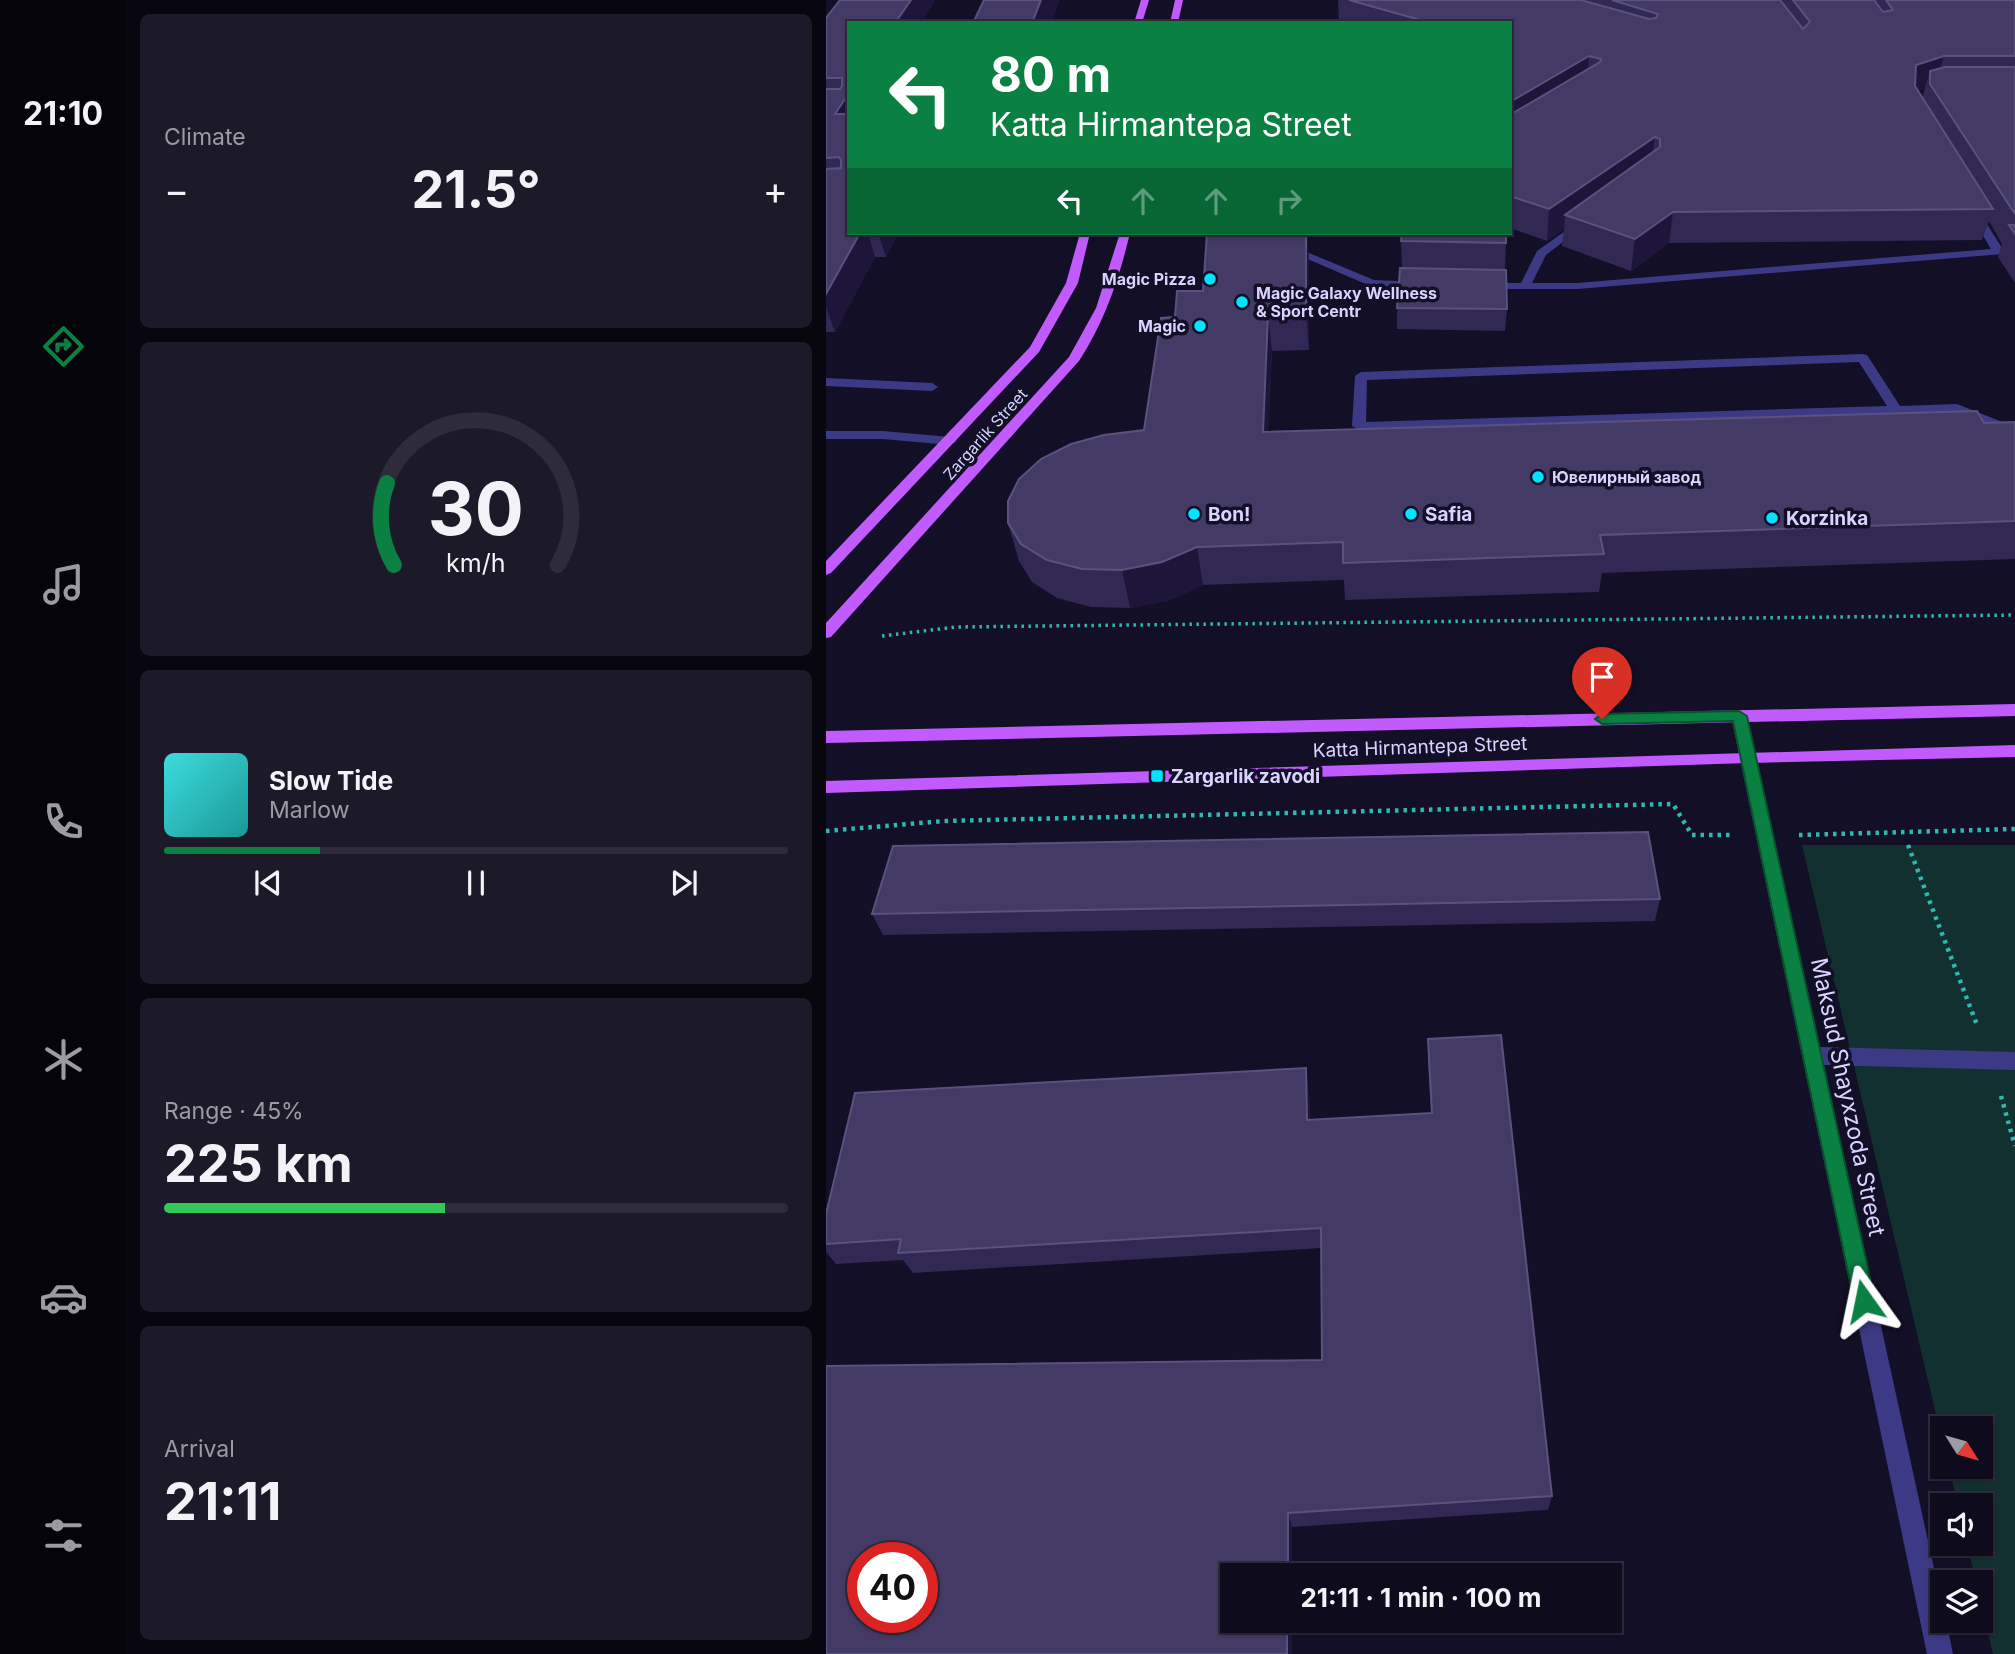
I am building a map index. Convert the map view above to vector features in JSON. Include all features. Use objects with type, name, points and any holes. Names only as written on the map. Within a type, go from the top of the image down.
[{"type":"main road","points":[[1139,21],[1144,0]]},
{"type":"main road","points":[[1174,21],[1179,0]]},
{"type":"main road","name":"Zargarlik Street","points":[[826,570],[1017,371],[1049,329],[1072,283],[1084,235]]},
{"type":"main road","name":"Zargarlik Street","points":[[826,634],[1082,350],[1112,286],[1125,235]]},
{"type":"main road","name":"Katta Hirmаntepa Street","points":[[826,737],[2015,710]]},
{"type":"main road","name":"Katta Hirmаntepa Street","points":[[826,788],[1748,757],[2015,751]]},
{"type":"street","points":[[1970,205],[1998,251]]},
{"type":"street","points":[[1525,286],[1541,253],[1595,213]]},
{"type":"street","points":[[1257,235],[1372,283],[1438,286]]},
{"type":"street","points":[[1476,286],[1577,286],[2015,250]]},
{"type":"street","points":[[1896,410],[1863,358],[1361,376],[1359,426],[1401,425],[1896,410],[1957,408],[2015,432]]},
{"type":"street","points":[[826,382],[932,387]]},
{"type":"street","points":[[826,435],[883,435],[950,441]]},
{"type":"street","name":"Maksud Shayxzoda Street","points":[[1739,716],[1940,1654]]},
{"type":"street","points":[[1812,1056],[2015,1061]]},
{"type":"path","points":[[882,636],[956,627],[2015,615]]},
{"type":"path","points":[[826,831],[944,821],[1673,804],[1692,835],[1765,836],[2015,829]]},
{"type":"path","points":[[1908,845],[1990,1062],[2015,1146]]},
{"type":"green space","points":[[1802,845],[2015,845],[2015,1654],[1993,1654],[1988,1633],[1993,1633],[1993,1570],[1973,1570],[1970,1556],[1993,1556],[1993,1493],[1955,1493],[1952,1479],[1993,1479],[1993,1416],[1936,1416]]},
{"type":"building","points":[[840,0],[911,0],[896,21],[847,21],[847,96],[835,114],[847,114],[847,235],[859,235],[826,294],[826,169],[841,168],[841,160],[839,157],[826,158],[826,89],[840,89],[842,78],[826,78],[826,18]]},
{"type":"building","points":[[984,0],[1041,0],[1033,21],[974,21]]},
{"type":"building","points":[[1349,0],[1581,0],[1649,19],[1656,18],[1658,14],[1612,0],[1780,0],[1803,29],[1810,22],[1793,0],[1874,0],[1883,12],[1893,10],[1886,0],[2015,0],[2015,56],[1944,56],[1916,65],[1915,86],[1993,209],[1673,212],[1635,239],[1565,215],[1660,147],[1660,139],[1655,137],[1549,209],[1512,197],[1512,113],[1601,59],[1589,56],[1512,101],[1512,21],[1424,21]]},
{"type":"building","points":[[1945,67],[2015,67],[2015,214],[1930,84],[1930,71]]},
{"type":"building","name":"Ювелирный завод","points":[[1207,235],[1306,235],[1306,313],[1268,314],[1263,432],[1977,411],[1984,423],[2015,422],[2015,521],[1600,535],[1604,554],[1343,563],[1343,542],[1197,547],[1162,562],[1122,570],[1082,569],[1047,560],[1021,544],[1008,523],[1008,501],[1019,479],[1041,459],[1071,444],[1104,435],[1144,430],[1161,318],[1175,317],[1177,291],[1203,291]]},
{"type":"building","points":[[1402,235],[1506,235],[1506,243],[1401,241]]},
{"type":"building","points":[[1400,268],[1506,270],[1507,309],[1397,308]]},
{"type":"building","points":[[1648,832],[1660,899],[872,914],[893,846]]},
{"type":"building","points":[[1501,1035],[1552,1496],[1288,1513],[1288,1563],[1220,1563],[1220,1633],[1287,1633],[1287,1654],[826,1654],[826,1366],[1322,1360],[1321,1228],[898,1253],[901,1239],[826,1244],[826,1214],[855,1093],[1306,1068],[1307,1120],[1432,1113],[1428,1039]]},
{"type":"place","name":"Magic Pizza","points":[[1210,279]]},
{"type":"place","name":"Magic Galaxy Wellness & Sport Centr","points":[[1242,302]]},
{"type":"place","name":"Magic","points":[[1200,326]]},
{"type":"place","name":"Ювелирный завод","points":[[1538,477]]},
{"type":"place","name":"Bon!","points":[[1194,514]]},
{"type":"place","name":"Safia","points":[[1411,514]]},
{"type":"place","name":"Korzinka","points":[[1772,518]]},
{"type":"place","name":"Zargarlik zavodi","points":[[1157,776]]},
{"type":"route","points":[[1602,719],[1739,716],[1864,1301]]}]
